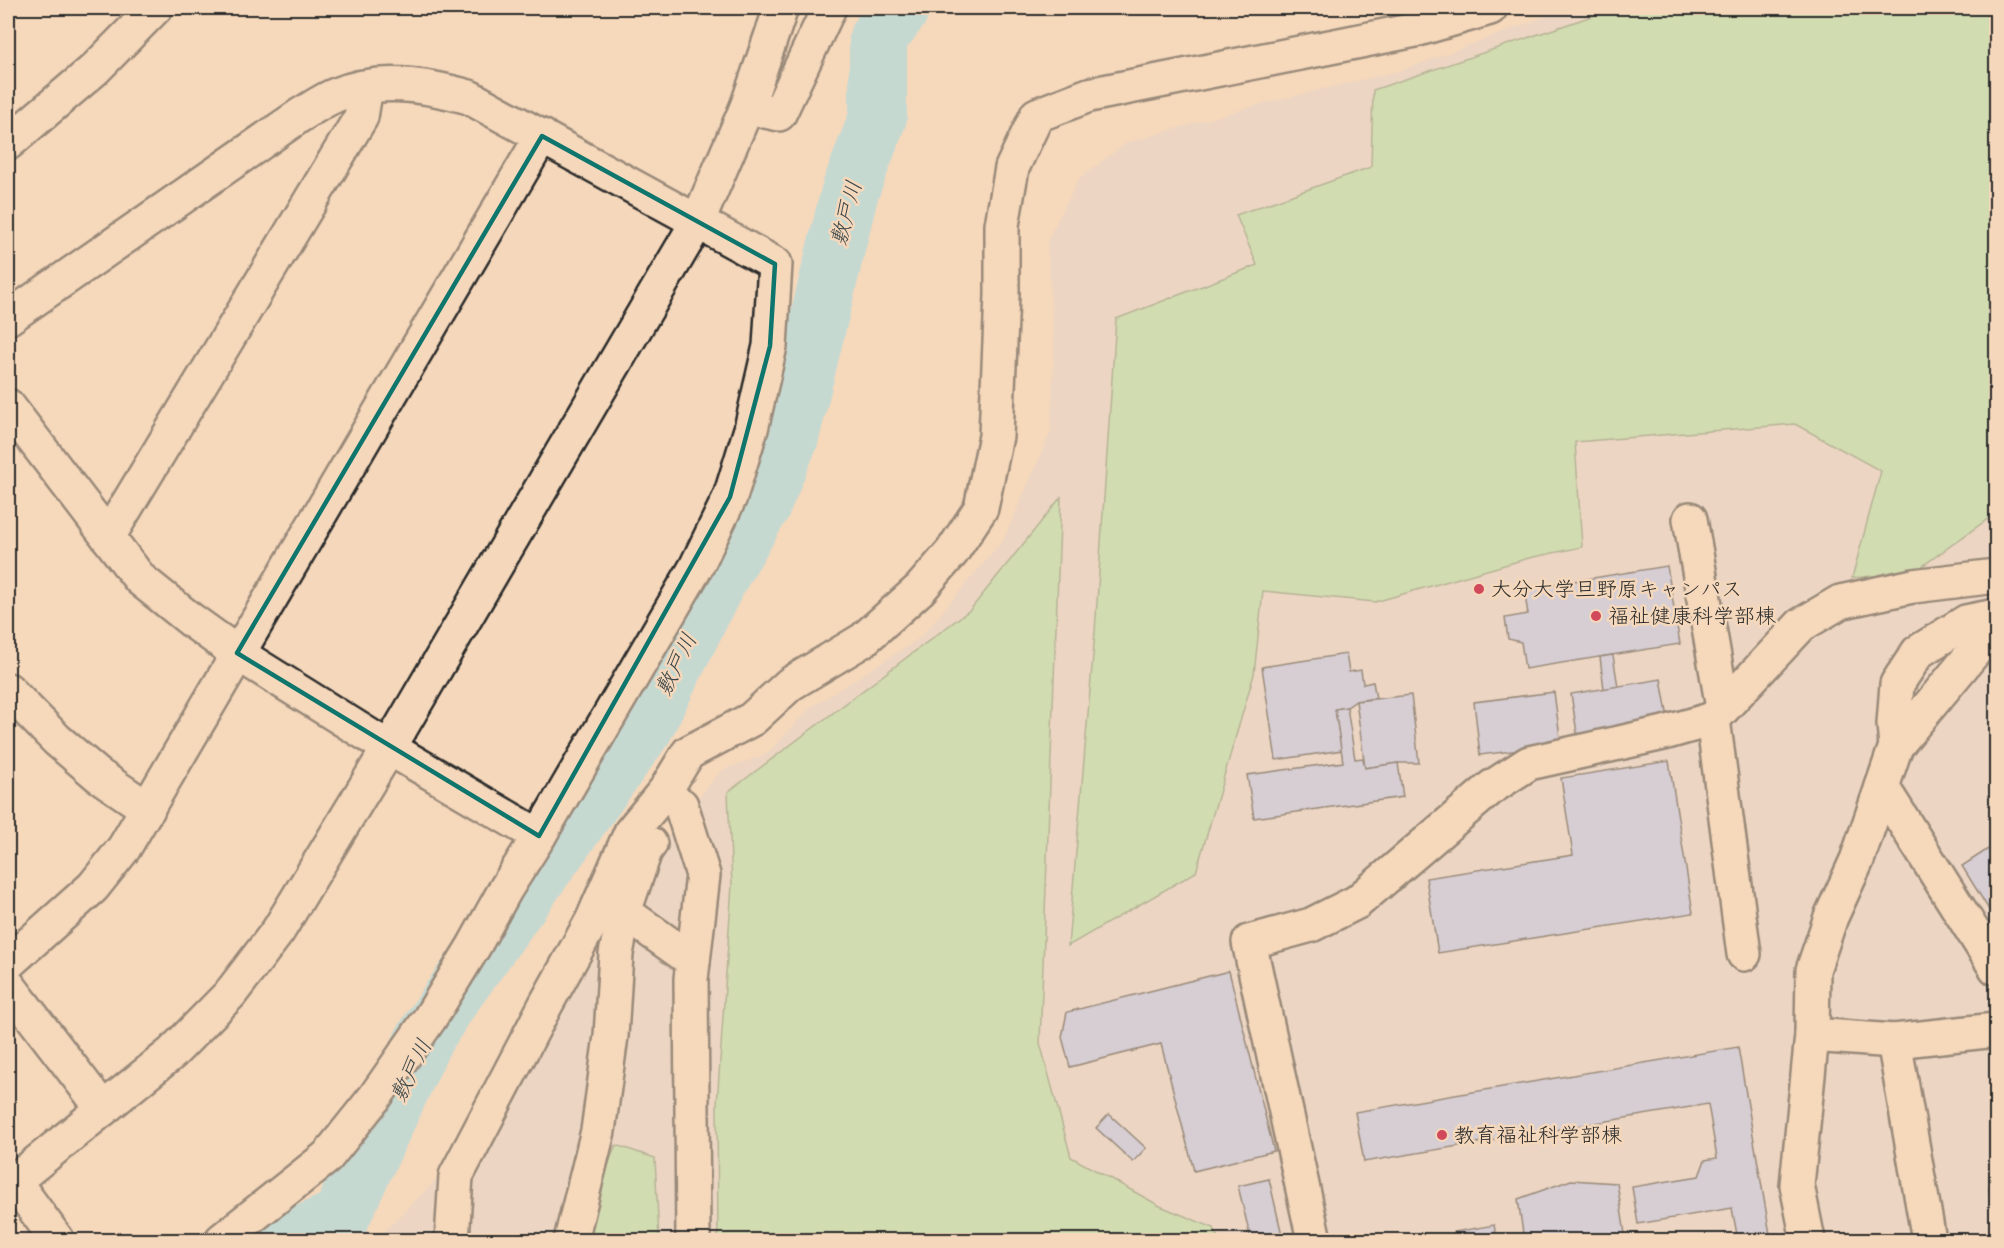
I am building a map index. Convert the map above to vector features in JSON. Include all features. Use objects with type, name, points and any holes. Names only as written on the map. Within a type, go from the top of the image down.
[{"type":"street","points":[[8,143],[95,69],[155,8]]},
{"type":"street","points":[[57,1240],[11,1183],[172,1053],[230,994],[278,932],[389,748],[698,221],[747,108],[781,8]]},
{"type":"street","points":[[747,108],[779,114],[829,8]]},
{"type":"street","points":[[452,1240],[456,1176],[592,921],[631,832],[665,791],[688,753],[752,719],[790,684],[863,640],[920,589],[952,552],[981,508],[996,436],[1002,295],[1002,225],[1012,168],[1037,115],[1089,95],[1415,30],[1490,8]]},
{"type":"street","points":[[8,318],[299,116],[336,95],[366,87],[400,84],[433,87],[469,97],[775,264],[770,346],[751,429],[730,497],[696,567],[474,946],[430,1018],[375,1097],[327,1157],[222,1240]]},
{"type":"street","points":[[108,537],[361,117],[366,87]]},
{"type":"street","points":[[8,963],[93,886],[124,848],[542,136]]},
{"type":"street","points":[[8,406],[140,579],[237,653],[389,748],[539,836]]},
{"type":"street","points":[[1690,519],[1718,713],[1744,954]]},
{"type":"street","points":[[1314,1240],[1249,942],[1311,925],[1357,902],[1492,787],[1529,763],[1664,733],[1718,713],[1801,625],[1840,602],[1913,586],[1996,576]]},
{"type":"street","points":[[1896,746],[1894,724],[1897,684],[1918,652],[1966,622],[1996,616]]},
{"type":"street","points":[[1808,1240],[1797,1185],[1812,1035],[1813,970],[1831,917],[1857,860],[1896,746],[1978,647],[1996,640]]},
{"type":"street","points":[[8,690],[57,740],[98,775],[148,809]]},
{"type":"street","points":[[1882,787],[1996,968]]},
{"type":"street","points":[[572,1240],[598,1131],[611,1036],[616,954],[624,912],[645,851],[681,805],[703,876],[691,979],[693,1240]]},
{"type":"street","points":[[624,912],[693,961]]},
{"type":"street","points":[[8,985],[103,1109]]},
{"type":"street","points":[[1812,1035],[1894,1041],[1996,1030]]},
{"type":"street","points":[[1894,1041],[1929,1240]]},
{"type":"highlighted area","points":[[542,136],[775,264],[770,346],[730,497],[539,836],[237,653]]},
{"type":"shaded area","name":"大分大学旦野原キャンパス","points":[[1568,8],[1996,8],[1996,1240],[376,1240],[451,1165],[517,1078],[627,907],[672,829],[722,770],[767,754],[810,708],[920,638],[1004,539],[1051,431],[1054,344],[1047,241],[1079,179],[1126,143],[1265,103],[1403,70]]},
{"type":"green space","points":[[1616,8],[1983,8],[1996,38],[1996,513],[1914,572],[1852,578],[1881,471],[1795,424],[1575,442],[1582,547],[1529,558],[1375,602],[1263,591],[1254,674],[1196,872],[1068,946],[1095,632],[1116,319],[1257,265],[1236,215],[1371,167],[1373,90]]},
{"type":"green space","points":[[1061,497],[1040,1043],[1071,1157],[1160,1206],[1214,1228],[1219,1240],[718,1240],[717,1105],[732,885],[728,792],[971,609]]},
{"type":"green space","points":[[616,1145],[655,1158],[659,1240],[578,1240]]},
{"type":"building","name":"福祉健康科学部棟","points":[[1667,566],[1680,644],[1525,669],[1521,642],[1508,639],[1505,618],[1528,614],[1524,589]]},
{"type":"building","points":[[1346,654],[1349,672],[1361,670],[1363,684],[1373,682],[1376,698],[1356,701],[1347,707],[1335,709],[1342,750],[1276,760],[1262,667]]},
{"type":"building","points":[[1613,655],[1618,687],[1604,689],[1600,657]]},
{"type":"building","name":"福祉健康科学部棟","points":[[1661,679],[1669,724],[1578,739],[1571,694]]},
{"type":"building","points":[[1554,692],[1561,745],[1480,755],[1474,702]]},
{"type":"building","points":[[1411,695],[1419,763],[1398,763],[1365,768],[1356,701]]},
{"type":"building","points":[[1347,707],[1355,759],[1363,758],[1365,768],[1398,763],[1403,797],[1254,818],[1247,775],[1343,762],[1335,709]]},
{"type":"building","points":[[1669,761],[1693,913],[1438,953],[1426,878],[1573,855],[1561,778]]},
{"type":"building","points":[[1996,844],[1996,921],[1962,866]]},
{"type":"building","points":[[1229,971],[1274,1151],[1194,1171],[1161,1044],[1070,1067],[1062,1037],[1067,1012]]},
{"type":"building","name":"教育福祉科学部棟","points":[[1738,1047],[1771,1240],[1738,1240],[1732,1208],[1638,1224],[1632,1187],[1699,1176],[1705,1160],[1717,1158],[1708,1104],[1364,1162],[1355,1112]]},
{"type":"building","points":[[1109,1114],[1146,1148],[1133,1162],[1096,1128]]},
{"type":"building","points":[[1269,1179],[1282,1235],[1251,1240],[1238,1186]]},
{"type":"building","points":[[1571,1180],[1617,1183],[1626,1240],[1524,1240],[1518,1199]]},
{"type":"building","points":[[1996,1188],[1996,1238],[1989,1189]]},
{"type":"building","points":[[1494,1225],[1497,1240],[1456,1240],[1454,1232]]},
{"type":"waterway","name":"敷戸川","points":[[291,1240],[341,1217],[423,1041],[451,998],[644,728],[717,581],[762,505],[790,437],[850,191],[878,117],[878,38],[901,8]]},
{"type":"place","name":"大分大学旦野原キャンパス","points":[[1479,589]]},
{"type":"place","name":"福祉健康科学部棟","points":[[1596,616]]},
{"type":"place","name":"教育福祉科学部棟","points":[[1442,1135]]}]
